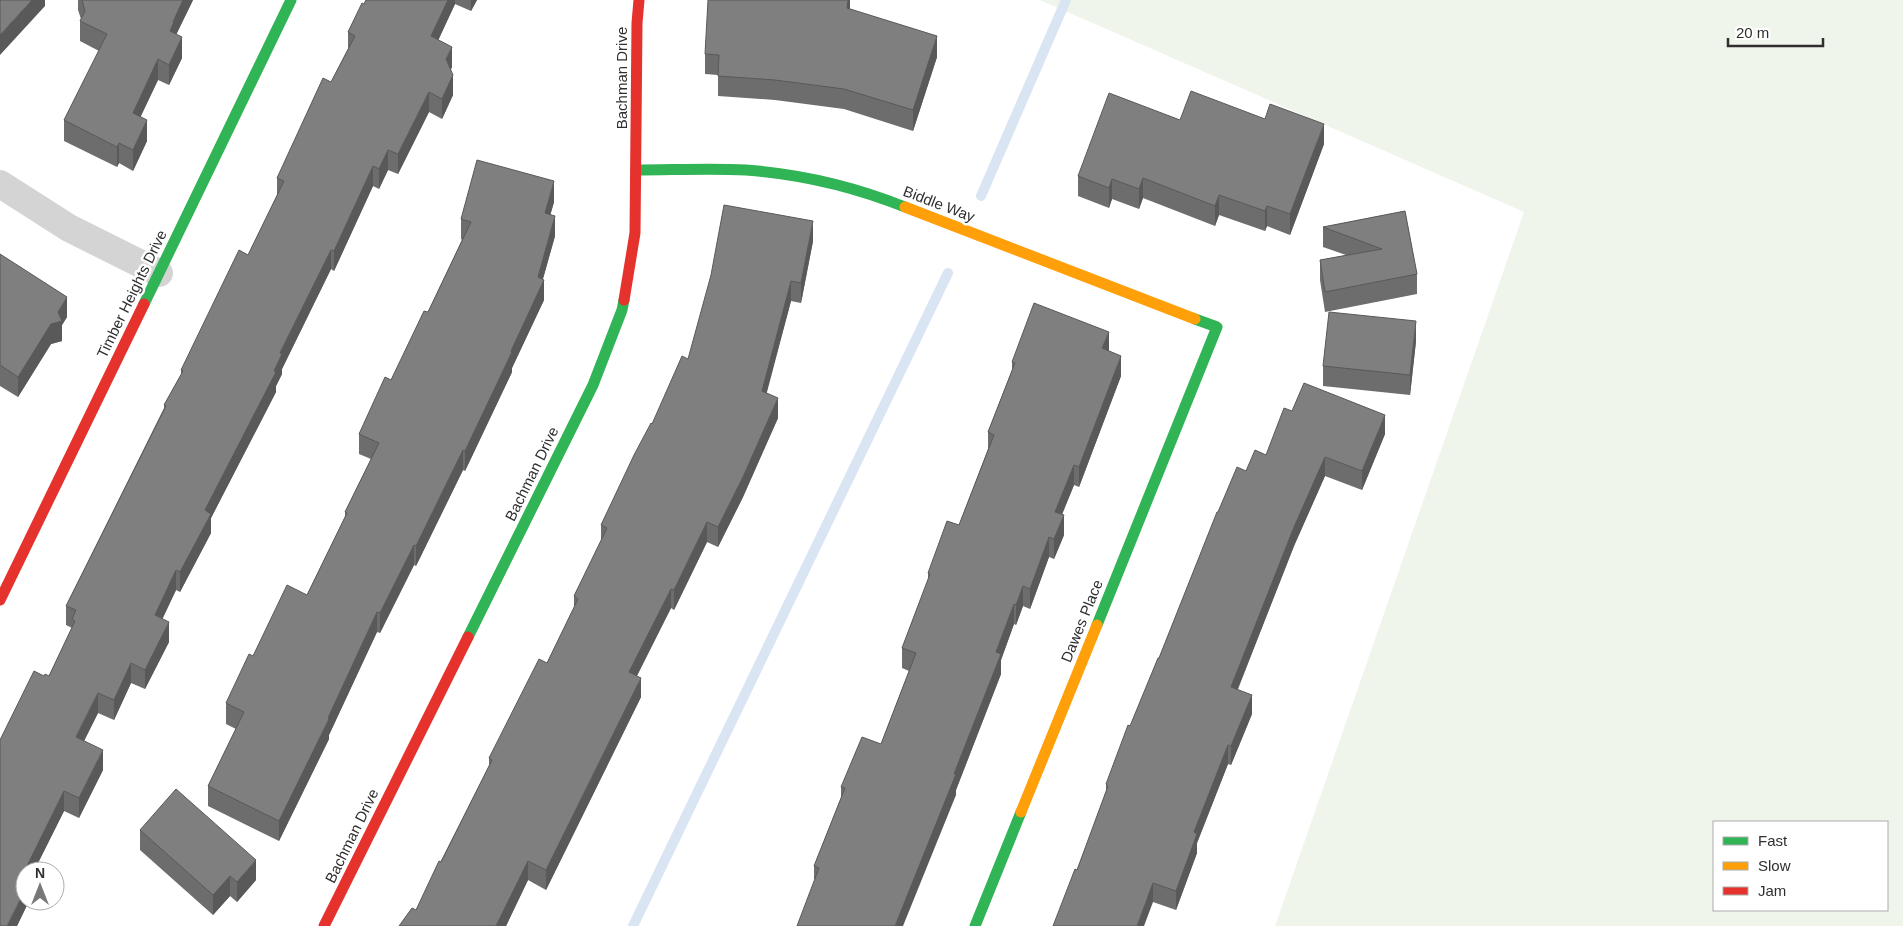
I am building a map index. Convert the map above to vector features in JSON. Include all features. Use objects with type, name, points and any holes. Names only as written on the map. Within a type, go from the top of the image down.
[{"type":"street","name":"Timber Heights Drive","points":[[0,600],[291,0]]},
{"type":"street","name":"Bachman Drive","points":[[324,926],[593,385],[622,310],[635,232],[637,24],[639,0]]},
{"type":"street","name":"Biddle Way","points":[[636,170],[746,170],[809,178],[880,197],[1217,327]]},
{"type":"street","points":[[0,184],[68,228],[159,273]]},
{"type":"street","name":"Dawes Place","points":[[975,926],[1217,327]]},
{"type":"shaded area","points":[[1040,0],[1903,0],[1903,926],[1275,926],[1524,212]]},
{"type":"building","points":[[0,0],[32,0],[0,35]]},
{"type":"building","points":[[82,0],[183,0],[170,31],[182,37],[169,65],[158,59],[133,113],[147,120],[133,150],[119,143],[117,147],[64,120],[107,34],[80,21],[85,11]]},
{"type":"building","points":[[366,0],[448,0],[431,36],[452,47],[446,59],[453,75],[442,99],[429,92],[398,154],[388,150],[379,169],[373,166],[334,251],[331,250],[280,353],[282,354],[274,371],[276,372],[205,510],[211,514],[180,572],[176,570],[155,615],[169,622],[145,670],[131,663],[114,700],[98,693],[76,737],[103,750],[79,798],[64,791],[29,861],[15,861],[15,910],[7,926],[0,926],[0,740],[34,671],[44,676],[45,674],[49,676],[75,621],[72,619],[76,610],[66,606],[166,406],[164,405],[183,371],[181,370],[239,250],[248,255],[284,181],[277,178],[323,78],[331,82],[355,36],[348,32],[362,3],[364,4]]},
{"type":"building","points":[[708,0],[848,0],[847,8],[937,36],[913,110],[844,89],[775,80],[718,76],[719,55],[705,54]]},
{"type":"building","points":[[1191,91],[1265,119],[1270,104],[1324,124],[1290,214],[1267,206],[1265,211],[1219,195],[1215,206],[1143,178],[1139,189],[1112,179],[1109,188],[1078,176],[1109,93],[1180,120]]},
{"type":"building","points":[[477,160],[554,181],[545,213],[555,216],[538,277],[544,280],[465,451],[463,450],[416,546],[414,545],[380,613],[377,612],[329,719],[279,821],[208,786],[244,712],[226,703],[249,654],[253,656],[287,585],[307,595],[347,513],[345,512],[379,443],[359,434],[385,377],[391,380],[424,311],[428,312],[471,222],[461,219]]},
{"type":"building","points":[[724,205],[813,221],[801,283],[791,281],[762,391],[778,398],[743,477],[718,527],[707,522],[674,590],[671,589],[629,672],[641,678],[546,870],[528,861],[496,926],[399,926],[412,908],[416,910],[439,861],[441,862],[492,760],[489,758],[539,659],[547,663],[578,599],[574,596],[607,528],[601,525],[634,455],[652,424],[682,356],[688,359],[711,275]]},
{"type":"building","points":[[1405,211],[1417,274],[1325,292],[1320,260],[1382,249],[1323,227]]},
{"type":"building","points":[[0,254],[67,297],[58,312],[62,321],[51,324],[18,377],[0,365]]},
{"type":"building","points":[[1034,303],[1109,332],[1102,348],[1121,356],[1079,467],[1074,465],[1055,512],[1064,515],[1054,539],[1049,537],[1030,589],[1023,586],[1016,605],[1014,604],[996,652],[1001,654],[954,774],[956,774],[895,926],[797,926],[819,868],[814,866],[845,788],[841,787],[862,737],[881,744],[916,653],[902,648],[930,574],[928,573],[947,521],[959,525],[994,435],[988,432],[1015,363],[1012,362]]},
{"type":"building","points":[[1329,312],[1416,321],[1410,375],[1323,366]]},
{"type":"building","points":[[1304,383],[1385,415],[1362,471],[1325,457],[1294,527],[1231,687],[1252,695],[1231,746],[1228,745],[1194,832],[1197,834],[1176,891],[1153,883],[1137,926],[1053,926],[1075,869],[1077,870],[1128,725],[1130,726],[1159,658],[1217,512],[1237,467],[1246,471],[1255,450],[1266,455],[1284,408],[1292,411]]},
{"type":"building","points":[[176,789],[256,860],[237,882],[230,876],[213,895],[140,830]]},
{"type":"waterway","points":[[981,196],[1066,0]]},
{"type":"waterway","points":[[633,926],[948,273]]},
{"type":"traffic: fast","points":[[144,304],[291,0]]},
{"type":"traffic: fast","points":[[636,170],[732,169],[767,172],[827,182],[867,193],[905,207]]},
{"type":"traffic: fast","points":[[468,637],[593,385],[622,310],[624,300]]},
{"type":"traffic: fast","points":[[1097,625],[1217,327],[1195,319]]},
{"type":"traffic: fast","points":[[975,926],[1021,812]]},
{"type":"traffic: slow","points":[[905,207],[1195,319]]},
{"type":"traffic: slow","points":[[1021,812],[1097,625]]},
{"type":"traffic: jam","points":[[624,300],[635,233],[637,23],[639,0]]},
{"type":"traffic: jam","points":[[0,600],[144,304]]},
{"type":"traffic: jam","points":[[324,926],[468,637]]}]
